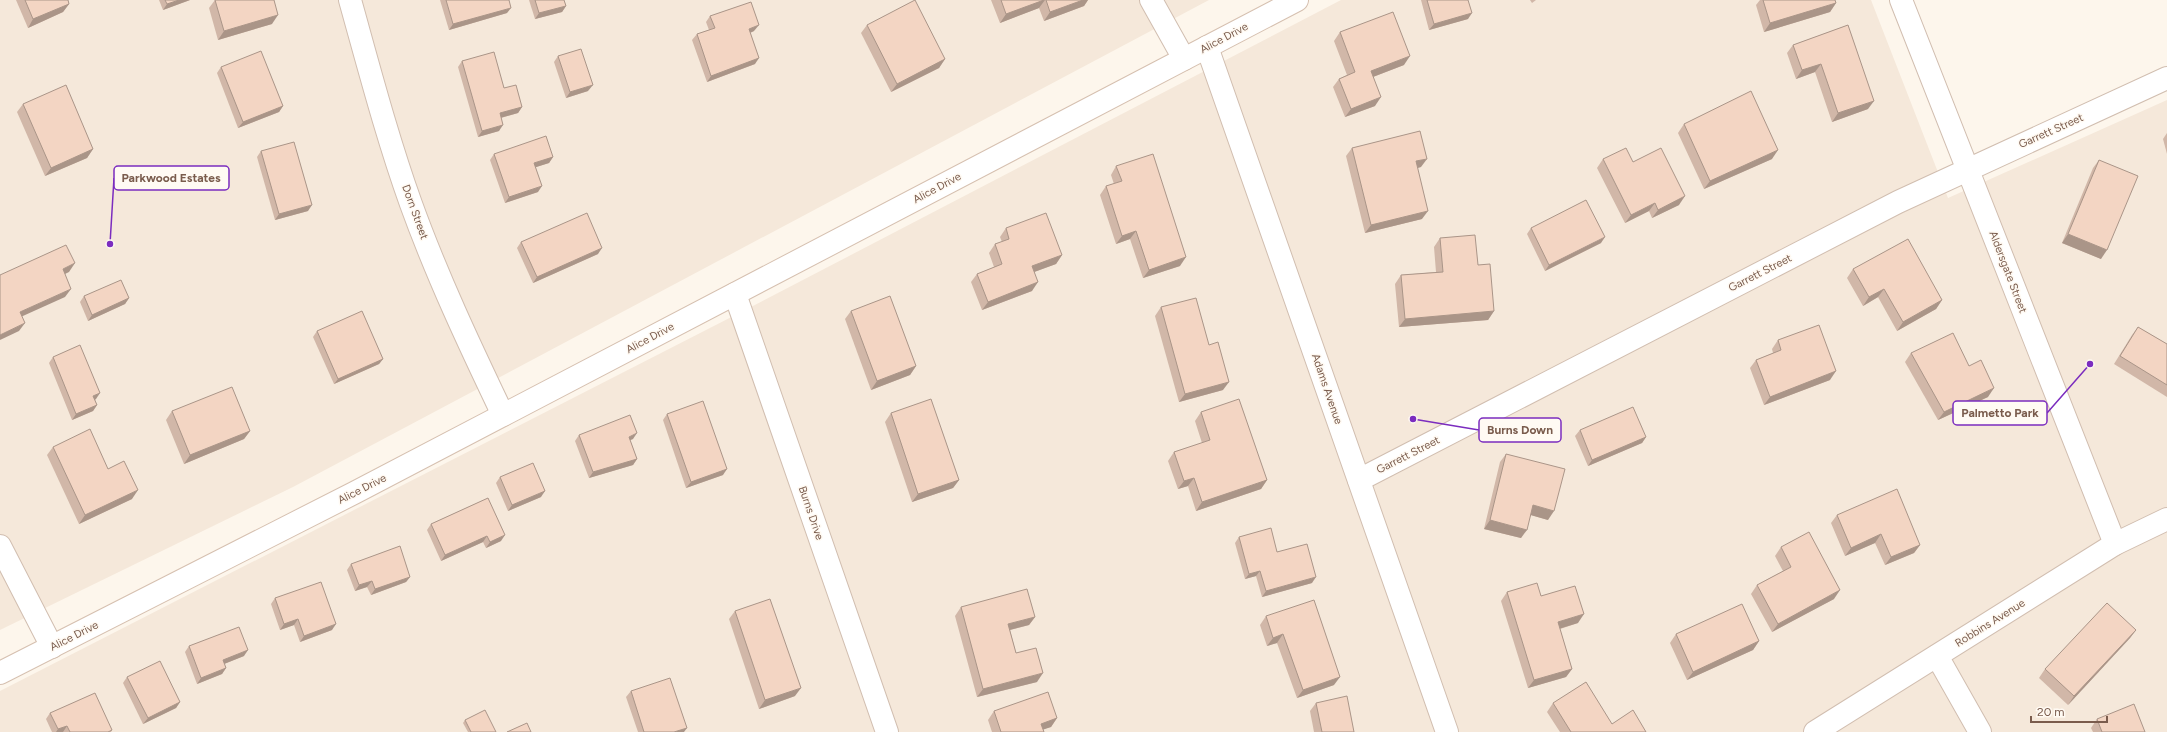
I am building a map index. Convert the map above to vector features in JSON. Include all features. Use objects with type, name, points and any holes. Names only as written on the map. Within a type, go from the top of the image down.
[{"type":"street","name":"Dorn Street","points":[[350,0],[390,142],[411,204],[449,302],[503,415]]},
{"type":"street","points":[[1151,0],[1184,60]]},
{"type":"street","name":"Alice Drive","points":[[0,673],[503,415],[1297,0]]},
{"type":"street","name":"Aldersgate Street","points":[[1900,0],[2115,544]]},
{"type":"street","name":"Adams Avenue","points":[[1207,47],[1447,732]]},
{"type":"street","name":"Garrett Street","points":[[1359,480],[1891,205],[2167,78]]},
{"type":"street","name":"Burns Drive","points":[[735,294],[887,732]]},
{"type":"street","name":"Robbins Avenue","points":[[1816,732],[2115,544],[2167,519]]},
{"type":"street","points":[[0,546],[52,647]]},
{"type":"street","points":[[1937,656],[1980,732]]},
{"type":"shaded area","points":[[0,0],[1209,0],[293,487],[0,630]]},
{"type":"shaded area","points":[[1341,0],[1871,0],[1948,198],[2167,100],[2167,732],[0,732],[0,691],[751,307]]},
{"type":"building","points":[[25,0],[68,0],[69,4],[33,19]]},
{"type":"building","points":[[165,0],[179,0],[167,4]]},
{"type":"building","points":[[215,0],[274,0],[278,15],[224,31]]},
{"type":"building","points":[[446,0],[509,0],[511,8],[453,24]]},
{"type":"building","points":[[535,0],[564,0],[566,6],[539,13]]},
{"type":"building","points":[[915,0],[945,59],[897,84],[867,25]]},
{"type":"building","points":[[1001,0],[1044,0],[1006,14]]},
{"type":"building","points":[[1046,0],[1083,0],[1050,12]]},
{"type":"building","points":[[1427,0],[1468,0],[1472,13],[1434,24]]},
{"type":"building","points":[[1763,0],[1835,0],[1836,3],[1770,23]]},
{"type":"building","points":[[751,2],[759,25],[749,29],[759,58],[711,76],[697,34],[715,28],[710,16]]},
{"type":"building","points":[[1393,12],[1410,56],[1371,71],[1381,97],[1351,109],[1339,79],[1355,72],[1340,32]]},
{"type":"building","points":[[1848,25],[1874,101],[1838,113],[1821,64],[1802,70],[1793,45]]},
{"type":"building","points":[[581,49],[593,85],[570,92],[558,56]]},
{"type":"building","points":[[261,51],[283,106],[243,122],[221,67]]},
{"type":"building","points":[[494,52],[504,88],[516,85],[522,107],[500,113],[503,125],[482,131],[462,61]]},
{"type":"building","points":[[66,85],[93,149],[51,168],[23,104]]},
{"type":"building","points":[[1751,91],[1778,150],[1710,181],[1684,124]]},
{"type":"building","points":[[1420,131],[1427,159],[1416,161],[1428,211],[1371,225],[1352,148]]},
{"type":"building","points":[[546,136],[553,157],[534,163],[542,186],[509,197],[494,154]]},
{"type":"building","points":[[294,142],[312,205],[279,214],[261,151]]},
{"type":"building","points":[[1626,148],[1633,162],[1661,148],[1685,196],[1658,210],[1655,203],[1631,215],[1603,159]]},
{"type":"building","points":[[1153,154],[1186,257],[1149,270],[1136,231],[1122,236],[1106,186],[1122,181],[1116,166]]},
{"type":"building","points":[[2099,160],[2138,176],[2107,250],[2068,234]]},
{"type":"building","points":[[1586,200],[1605,237],[1549,265],[1531,228]]},
{"type":"building","points":[[587,213],[602,248],[537,277],[521,242]]},
{"type":"building","points":[[1046,213],[1062,255],[1032,266],[1038,282],[988,302],[977,274],[1002,264],[995,244],[1009,239],[1006,228]]},
{"type":"building","points":[[1475,235],[1478,265],[1490,264],[1494,311],[1405,319],[1401,275],[1443,272],[1440,238]]},
{"type":"building","points":[[1908,239],[1942,300],[1903,322],[1884,289],[1869,297],[1853,269]]},
{"type":"building","points":[[66,245],[75,263],[63,269],[71,289],[20,312],[25,323],[0,335],[0,275]]},
{"type":"building","points":[[121,280],[129,298],[92,315],[84,296]]},
{"type":"building","points":[[890,296],[916,366],[877,381],[851,311]]},
{"type":"building","points":[[1196,298],[1209,345],[1218,342],[1229,382],[1185,394],[1161,307]]},
{"type":"building","points":[[362,311],[383,359],[338,379],[317,331]]},
{"type":"building","points":[[1819,325],[1836,371],[1770,397],[1756,360],[1781,350],[1778,340]]},
{"type":"building","points":[[2138,327],[2167,344],[2167,385],[2120,356]]},
{"type":"building","points":[[1953,333],[1969,366],[1981,360],[1994,388],[1944,412],[1911,353]]},
{"type":"building","points":[[80,345],[100,393],[93,396],[97,405],[76,414],[53,357]]},
{"type":"building","points":[[232,387],[250,431],[190,455],[172,411]]},
{"type":"building","points":[[931,399],[959,480],[918,494],[891,413]]},
{"type":"building","points":[[1239,399],[1267,480],[1202,502],[1194,478],[1184,481],[1174,452],[1210,440],[1201,412]]},
{"type":"building","points":[[703,401],[727,469],[691,482],[667,414]]},
{"type":"building","points":[[1633,407],[1646,437],[1592,460],[1580,430]]},
{"type":"building","points":[[630,415],[637,433],[629,437],[637,459],[593,472],[579,435]]},
{"type":"building","points":[[90,429],[108,469],[124,461],[138,490],[85,515],[53,447]]},
{"type":"building","points":[[1506,454],[1565,469],[1554,511],[1533,505],[1527,530],[1490,520]]},
{"type":"building","points":[[533,463],[545,491],[512,505],[500,477]]},
{"type":"building","points":[[1897,489],[1920,545],[1891,557],[1881,534],[1851,548],[1837,515]]},
{"type":"building","points":[[488,498],[505,535],[490,542],[487,536],[445,555],[431,524]]},
{"type":"building","points":[[1271,528],[1277,552],[1307,544],[1316,577],[1266,591],[1260,571],[1249,574],[1239,537]]},
{"type":"building","points":[[1809,532],[1840,590],[1778,624],[1757,585],[1791,567],[1781,547]]},
{"type":"building","points":[[400,546],[410,577],[375,589],[372,581],[359,585],[351,564]]},
{"type":"building","points":[[321,582],[336,624],[304,636],[298,619],[284,624],[275,598]]},
{"type":"building","points":[[1537,583],[1541,596],[1575,586],[1584,614],[1558,622],[1572,669],[1534,680],[1507,592]]},
{"type":"building","points":[[1027,589],[1035,617],[1008,624],[1016,653],[1036,648],[1043,673],[983,689],[961,607]]},
{"type":"building","points":[[770,599],[801,688],[765,700],[735,611]]},
{"type":"building","points":[[1314,600],[1340,677],[1303,690],[1283,634],[1273,638],[1266,616]]},
{"type":"building","points":[[2107,603],[2136,630],[2074,696],[2045,669]]},
{"type":"building","points":[[1742,604],[1759,641],[1693,672],[1676,634]]},
{"type":"building","points":[[239,627],[248,650],[223,660],[226,668],[201,678],[189,646]]},
{"type":"building","points":[[160,661],[180,702],[148,718],[127,677]]},
{"type":"building","points":[[670,678],[687,728],[674,732],[644,732],[631,691]]},
{"type":"building","points":[[1586,682],[1612,724],[1633,710],[1646,732],[1571,732],[1553,703]]},
{"type":"building","points":[[1048,692],[1057,718],[1041,724],[1044,732],[1001,732],[994,711]]},
{"type":"building","points":[[95,693],[112,730],[108,732],[70,732],[67,726],[58,729],[50,713]]},
{"type":"building","points":[[1347,696],[1354,732],[1322,732],[1316,703]]},
{"type":"building","points":[[2134,704],[2145,732],[2102,732],[2097,719]]},
{"type":"building","points":[[485,710],[496,732],[471,732],[465,720]]},
{"type":"building","points":[[527,723],[531,732],[507,732]]},
{"type":"place","name":"Parkwood Estates","points":[[110,244]]},
{"type":"place","name":"Palmetto Park","points":[[2090,364]]},
{"type":"place","name":"Burns Down","points":[[1413,419]]}]
